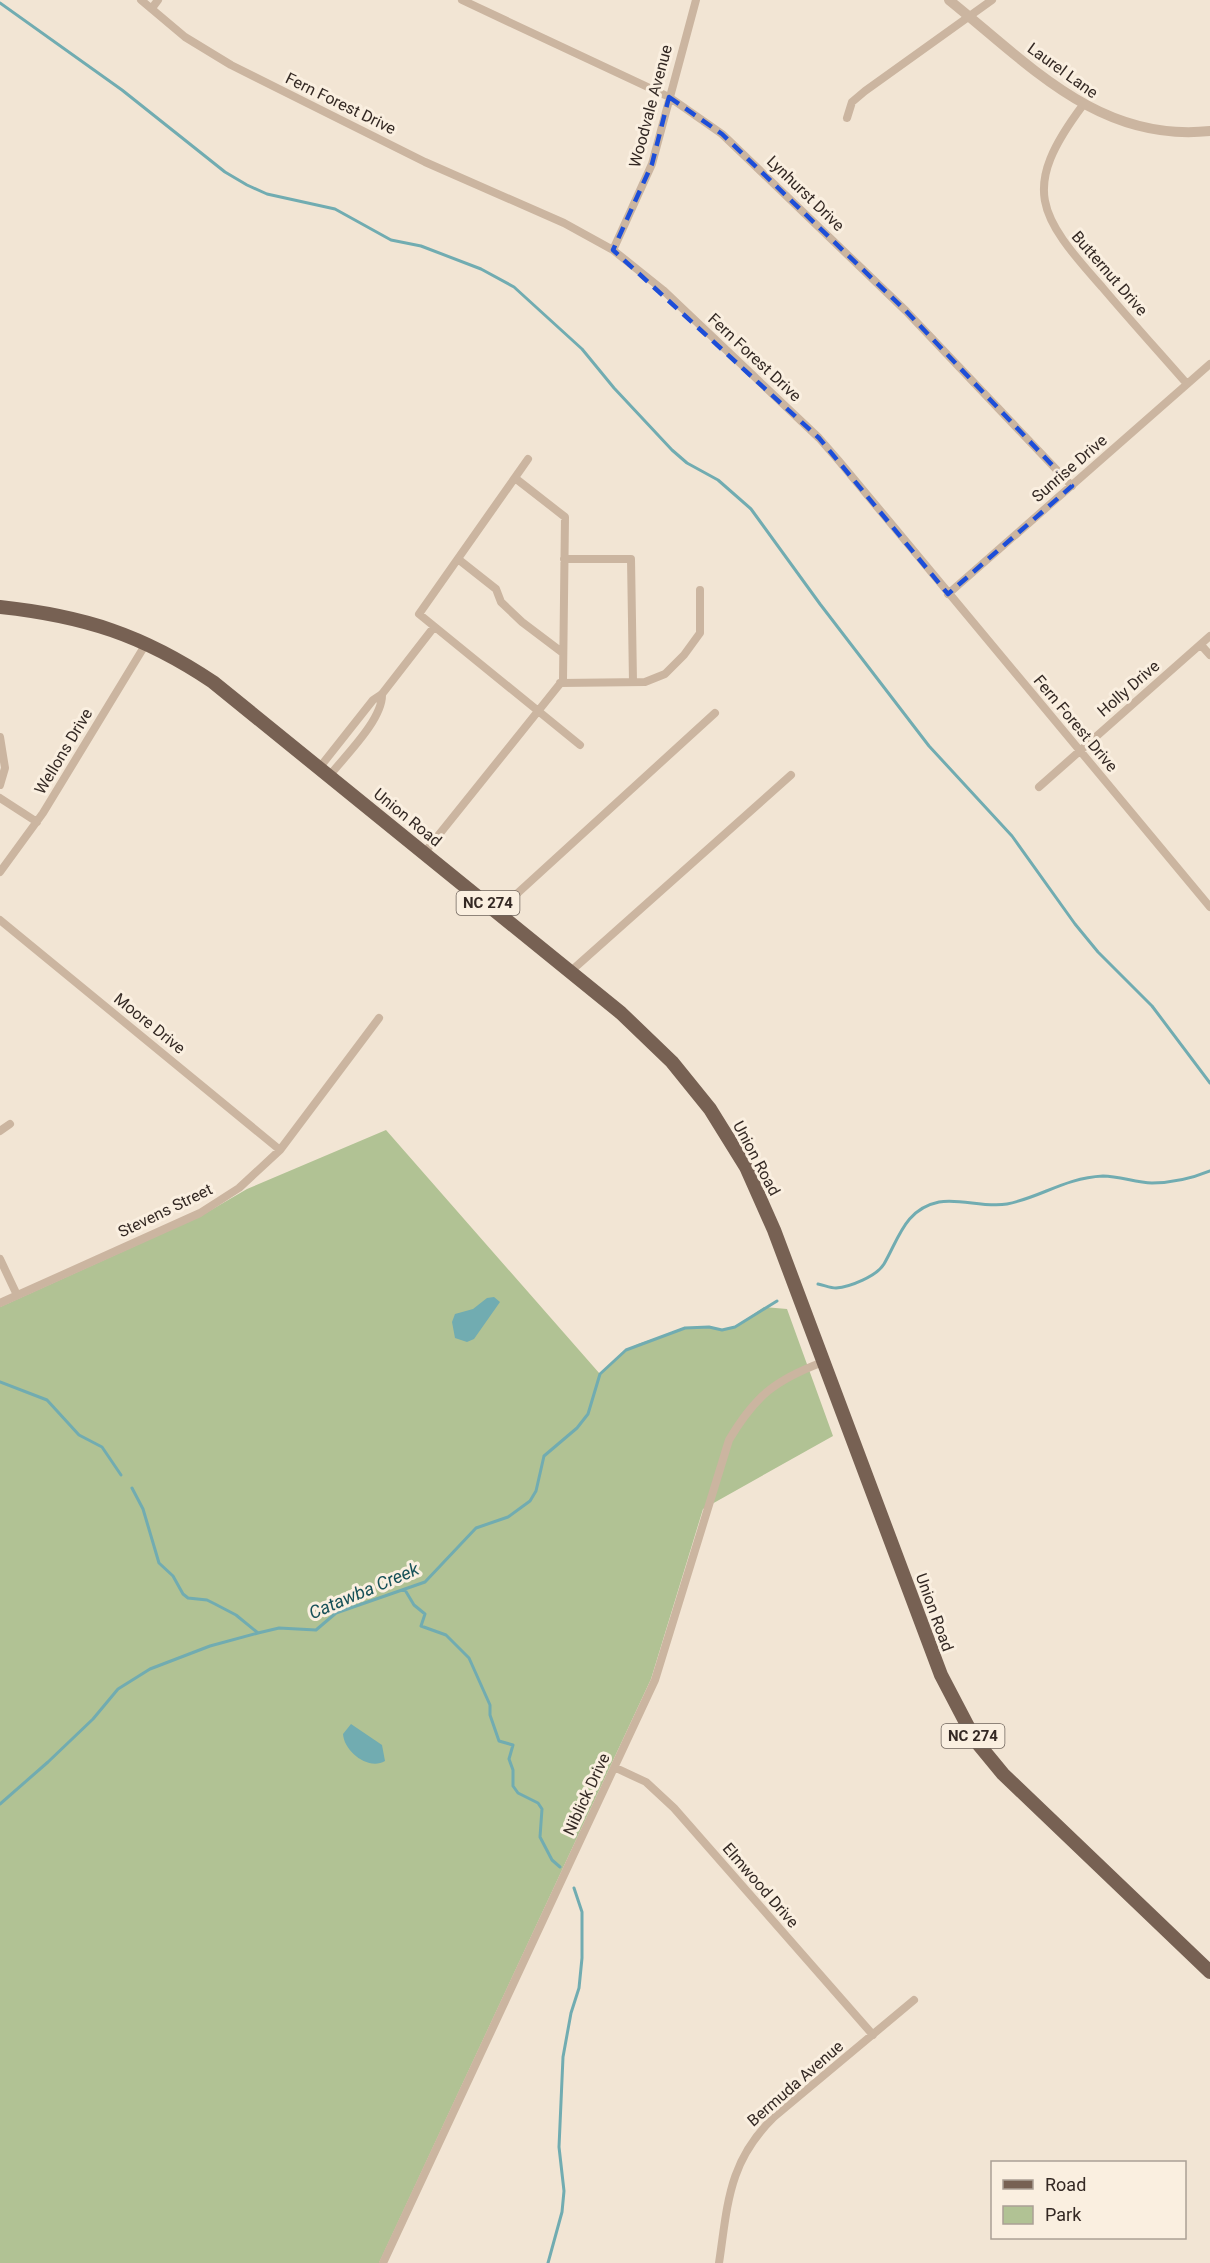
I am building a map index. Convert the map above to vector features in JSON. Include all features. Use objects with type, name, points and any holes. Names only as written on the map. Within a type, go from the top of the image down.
[{"type":"main road","name":"Union Road","points":[[0,607],[92,623],[147,642],[213,682],[571,971],[621,1013],[672,1062],[729,1137],[751,1177],[774,1230],[941,1676],[975,1740],[1024,1798],[1210,1972]]},
{"type":"street","name":"Fern Forest Drive","points":[[141,0],[185,37],[231,65],[425,162],[564,223],[613,250],[663,290],[819,438],[1210,907]]},
{"type":"street","points":[[152,8],[158,0]]},
{"type":"street","name":"Lynhurst Drive","points":[[462,0],[669,97],[722,134],[954,359],[1072,486]]},
{"type":"street","name":"Woodvale Avenue","points":[[613,250],[652,164],[696,0]]},
{"type":"street","name":"Laurel Lane","points":[[949,0],[1083,105],[1118,121],[1153,131],[1174,134],[1210,131]]},
{"type":"street","points":[[847,118],[852,102],[865,91],[992,0]]},
{"type":"street","name":"Butternut Drive","points":[[1083,105],[1051,152],[1044,192],[1050,220],[1068,249],[1187,384]]},
{"type":"street","name":"Sunrise Drive","points":[[948,594],[1210,364]]},
{"type":"street","points":[[528,459],[419,614],[539,710],[580,746]]},
{"type":"street","points":[[425,852],[563,680],[565,517],[515,478]]},
{"type":"street","points":[[458,559],[496,590],[501,602],[522,622],[563,653]]},
{"type":"street","points":[[564,559],[632,559],[633,682]]},
{"type":"street","points":[[560,683],[645,682],[665,674],[700,633],[700,590]]},
{"type":"street","points":[[325,771],[373,700],[382,694],[434,627]]},
{"type":"street","name":"Holly Drive","points":[[1039,787],[1210,636]]},
{"type":"street","name":"Wellons Drive","points":[[0,872],[37,822],[147,642]]},
{"type":"street","points":[[1201,645],[1210,655]]},
{"type":"street","points":[[325,771],[375,717],[382,704],[382,694]]},
{"type":"street","points":[[498,912],[715,713]]},
{"type":"street","points":[[0,737],[5,768],[0,785]]},
{"type":"street","points":[[571,971],[791,775]]},
{"type":"street","points":[[0,798],[37,822]]},
{"type":"street","name":"Moore Drive","points":[[0,920],[280,1150]]},
{"type":"street","name":"Stevens Street","points":[[0,1303],[200,1213],[239,1188],[280,1150],[380,1018]]},
{"type":"street","points":[[0,1131],[10,1124]]},
{"type":"street","points":[[0,1258],[17,1295]]},
{"type":"street","name":"Niblick Drive","points":[[383,2263],[616,1768],[655,1680],[729,1440],[744,1414],[777,1382],[823,1362]]},
{"type":"street","name":"Elmwood Drive","points":[[616,1768],[646,1782],[674,1808],[873,2035]]},
{"type":"street","name":"Bermuda Avenue","points":[[719,2263],[732,2183],[744,2153],[774,2117],[914,2000]]},
{"type":"highlighted area","points":[[669,97],[722,134],[906,311],[1072,486],[948,594],[819,438],[613,250],[652,164]]},
{"type":"green space","points":[[386,1130],[600,1374],[626,1350],[638,1344],[685,1328],[709,1327],[722,1330],[735,1327],[764,1307],[787,1309],[833,1436],[703,1509],[651,1679],[379,2263],[0,2263],[0,1307],[199,1217],[247,1189]]},
{"type":"water","points":[[494,1297],[500,1302],[474,1339],[467,1342],[455,1338],[452,1322],[455,1314],[473,1309],[487,1298]]},
{"type":"water","points":[[351,1724],[382,1745],[385,1761],[371,1763],[352,1753],[343,1734]]},
{"type":"waterway","points":[[0,3],[122,90],[225,172],[247,185],[267,194],[335,209],[391,240],[421,246],[481,269],[514,287],[582,349],[614,388],[672,450],[687,463],[718,480],[751,509],[820,604],[929,746],[1012,836],[1075,924],[1098,952],[1152,1006],[1210,1083]]},
{"type":"waterway","name":"Catawba Creek","points":[[818,1284],[834,1288],[842,1287],[876,1273],[884,1264],[904,1226],[911,1218],[918,1211],[939,1202],[999,1205],[1020,1201],[1089,1177],[1109,1176],[1146,1183],[1159,1183],[1182,1180],[1210,1171]]},
{"type":"waterway","name":"Catawba Creek","points":[[0,1804],[93,1719],[118,1689],[150,1669],[210,1646],[279,1628],[316,1630],[336,1613],[425,1582],[476,1528],[508,1517],[530,1501],[536,1491],[544,1456],[577,1428],[588,1414],[600,1374],[626,1350],[685,1328],[709,1327],[722,1330],[735,1327],[777,1301]]},
{"type":"waterway","points":[[0,1382],[47,1400],[79,1435],[102,1447],[121,1475]]},
{"type":"waterway","points":[[132,1488],[143,1509],[159,1563],[173,1576],[183,1594],[188,1598],[207,1600],[215,1604],[236,1615],[258,1633]]},
{"type":"waterway","points":[[405,1590],[414,1605],[425,1614],[421,1626],[446,1635],[469,1658],[490,1705],[490,1715],[499,1741],[513,1745],[509,1759],[513,1770],[513,1786],[518,1793],[538,1803],[542,1809],[540,1837],[552,1860],[560,1867]]},
{"type":"waterway","points":[[548,2263],[562,2212],[564,2191],[559,2147],[563,2057],[571,2013],[579,1988],[582,1958],[582,1912],[574,1888]]}]
